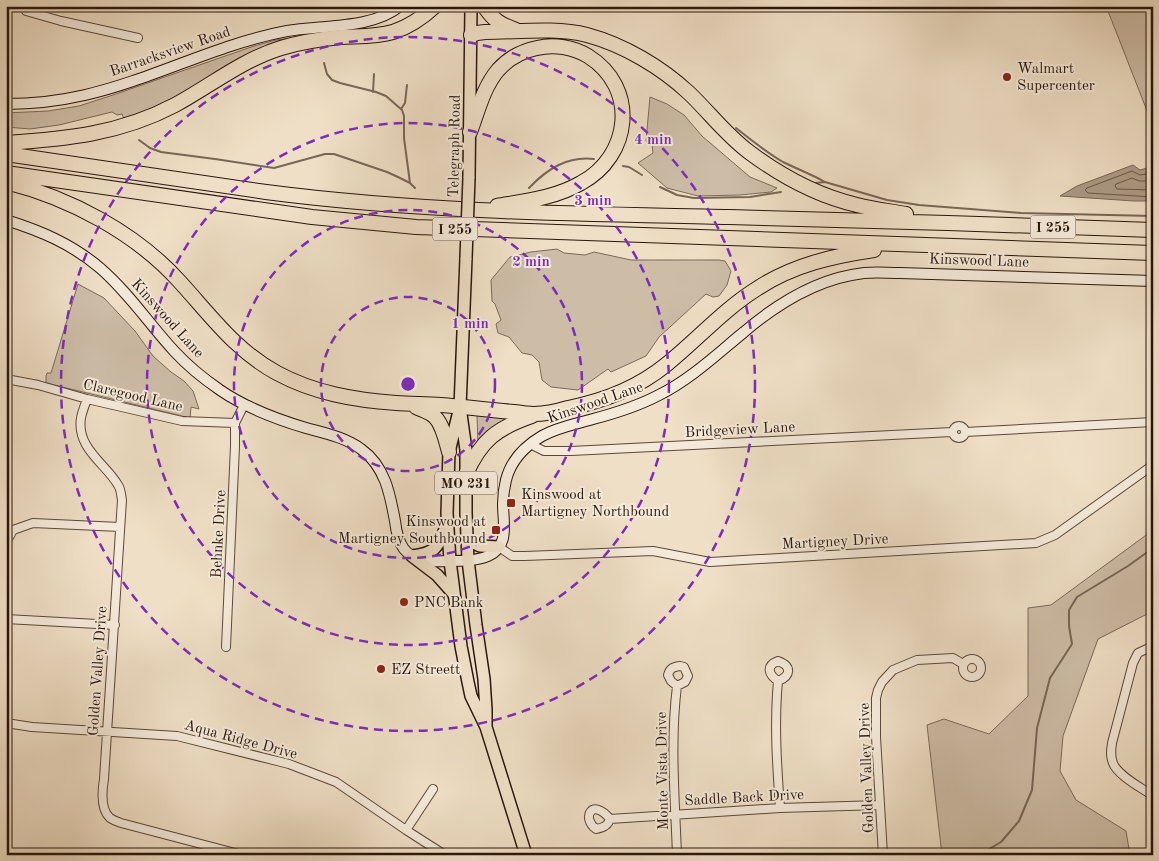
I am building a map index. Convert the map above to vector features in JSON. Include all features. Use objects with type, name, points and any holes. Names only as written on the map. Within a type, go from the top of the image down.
[{"type":"highway","points":[[6,143],[74,137],[125,125],[176,104],[236,68],[267,53],[307,41],[392,32],[420,19],[435,6]]},
{"type":"highway","points":[[484,6],[489,14],[498,22],[522,32]]},
{"type":"highway","points":[[472,35],[485,32],[555,31],[569,32],[605,41],[636,55],[664,73],[688,92],[747,151],[778,172],[814,190],[855,205],[953,223]]},
{"type":"highway","points":[[470,132],[486,89],[498,70],[512,58],[531,49],[562,47],[574,50],[591,59],[605,70],[611,78],[621,103],[622,121],[617,146],[608,161],[589,179],[552,196],[472,210]]},
{"type":"highway","name":"I 255","points":[[6,154],[306,198],[386,205],[518,212],[835,219],[1153,230]]},
{"type":"highway","name":"I 255","points":[[6,173],[380,225],[1153,253]]},
{"type":"highway","points":[[6,182],[38,191],[80,209],[126,236],[167,269],[226,335],[274,372],[319,391],[375,402],[536,414]]},
{"type":"highway","points":[[466,474],[472,460],[485,442],[508,425],[536,414],[600,400],[638,383],[665,366],[744,297],[785,273],[832,257],[907,245]]},
{"type":"highway","points":[[411,404],[437,419],[450,452]]},
{"type":"main road","name":"Telegraph Road","points":[[471,6],[469,178],[460,407],[450,452],[447,523],[453,594],[471,696],[486,727],[526,855]]},
{"type":"main road","name":"Telegraph Road","points":[[460,407],[466,450],[468,560],[484,679],[486,727]]},
{"type":"main road","points":[[412,556],[422,555],[435,549],[447,523]]},
{"type":"main road","points":[[467,540],[480,546],[499,547]]},
{"type":"main road","points":[[412,556],[437,575],[453,594]]},
{"type":"street","points":[[23,6],[26,11],[61,21],[138,38]]},
{"type":"street","name":"Barracksview Road","points":[[6,104],[42,102],[84,95],[114,87],[250,40],[290,31],[368,21],[383,17],[400,6]]},
{"type":"street","name":"Kinswood Lane","points":[[6,220],[37,230],[73,248],[100,269],[134,303],[176,354],[214,385],[244,405],[276,418],[341,439],[359,447],[368,454],[386,482],[399,541],[403,548],[412,556]]},
{"type":"street","name":"Kinswood Lane","points":[[499,547],[504,536],[503,504],[506,479],[518,454],[530,444],[558,429],[628,409],[662,394],[695,372],[745,330],[775,308],[793,296],[816,286],[839,278],[864,273],[1153,281]]},
{"type":"street","name":"Claregood Lane","points":[[6,379],[38,385],[182,422],[234,423]]},
{"type":"street","name":"Golden Valley Drive","points":[[87,399],[81,419],[82,432],[93,456],[113,476],[120,487],[122,500],[102,795],[104,809],[110,818],[121,823],[243,855]]},
{"type":"street","points":[[234,423],[244,405]]},
{"type":"street","name":"Bridgeview Lane","points":[[530,444],[544,451],[571,451],[952,432],[954,427],[958,426],[964,428],[965,432],[1153,422]]},
{"type":"street","name":"Behnke Drive","points":[[226,647],[235,446],[234,423]]},
{"type":"street","name":"Martigney Drive","points":[[499,547],[512,556],[654,551],[710,562],[1036,543],[1055,535],[1153,465]]},
{"type":"street","points":[[6,543],[13,530],[33,523],[120,527]]},
{"type":"street","points":[[412,556],[425,560],[468,560],[487,556],[499,547]]},
{"type":"street","points":[[6,619],[115,624]]},
{"type":"street","points":[[1153,646],[1138,653],[1133,662],[1110,754],[1118,772],[1153,796]]},
{"type":"street","name":"Golden Valley Drive","points":[[883,855],[876,722],[878,690],[882,682],[893,670],[917,660],[953,658],[963,664]]},
{"type":"street","points":[[778,681],[776,735],[780,808]]},
{"type":"street","name":"Monte Vista Drive","points":[[677,686],[672,742],[677,855]]},
{"type":"street","name":"Aqua Ridge Drive","points":[[6,723],[32,727],[178,736],[289,764],[336,782],[445,855]]},
{"type":"street","points":[[406,830],[433,789]]},
{"type":"street","name":"Saddle Back Drive","points":[[610,819],[780,808],[880,805]]},
{"type":"shaded area","points":[[1106,6],[1153,6],[1153,126]]},
{"type":"shaded area","points":[[307,36],[192,88],[155,107],[124,119],[122,114],[117,115],[112,112],[59,125],[30,129],[6,127],[6,113],[48,111],[79,106],[254,46],[276,40]]},
{"type":"shaded area","points":[[650,97],[667,104],[684,115],[702,136],[750,177],[777,188],[771,192],[698,196],[667,188],[638,163],[653,153],[652,145],[646,141]]},
{"type":"shaded area","points":[[557,249],[564,253],[585,255],[594,252],[631,260],[719,260],[725,261],[731,271],[727,285],[719,296],[713,297],[706,294],[659,337],[646,356],[611,372],[608,369],[578,390],[551,387],[542,380],[539,362],[532,355],[522,353],[509,337],[498,333],[496,324],[501,320],[492,301],[491,280],[510,257]]},
{"type":"shaded area","points":[[78,284],[104,298],[135,331],[153,356],[184,381],[193,391],[199,409],[191,407],[190,418],[46,382],[47,373],[51,373]]},
{"type":"shaded area","points":[[478,415],[508,418],[498,424],[478,443]]},
{"type":"shaded area","points":[[1153,530],[1153,611],[1098,639],[1063,736],[1060,771],[1076,800],[1126,831],[1130,855],[942,855],[927,725],[944,719],[989,734],[1028,696],[1028,608],[1051,605]]},
{"type":"water","points":[[1133,165],[1140,170],[1147,168],[1153,170],[1153,201],[1060,196],[1077,186]]},
{"type":"waterway","points":[[324,63],[327,74],[332,80],[386,96],[402,110],[410,183],[415,188]]},
{"type":"waterway","points":[[373,92],[374,74]]},
{"type":"waterway","points":[[401,109],[405,103],[407,85]]},
{"type":"waterway","points":[[736,128],[783,162],[825,182]]},
{"type":"waterway","points":[[139,140],[150,148],[161,152],[274,168],[325,154],[334,154],[387,172],[410,183]]},
{"type":"waterway","points":[[529,188],[558,165],[575,160],[594,159]]},
{"type":"waterway","points":[[623,166],[629,167],[642,175]]},
{"type":"waterway","points":[[815,183],[825,182],[887,200],[919,205],[1021,213],[1153,216]]},
{"type":"waterway","points":[[660,187],[677,195],[694,198],[750,197],[781,192]]},
{"type":"waterway","points":[[979,855],[1001,842],[1019,821],[1032,790],[1037,728],[1050,678],[1072,644],[1069,610],[1077,597],[1128,566],[1153,548]]},
{"type":"place","name":"Walmart Supercenter","points":[[1007,77]]},
{"type":"place","name":"Kinswood at Martigney Northbound","points":[[511,503]]},
{"type":"place","name":"Kinswood at Martigney Southbound","points":[[496,530]]},
{"type":"place","name":"PNC Bank","points":[[404,602]]},
{"type":"place","name":"EZ Streett","points":[[381,669]]}]
